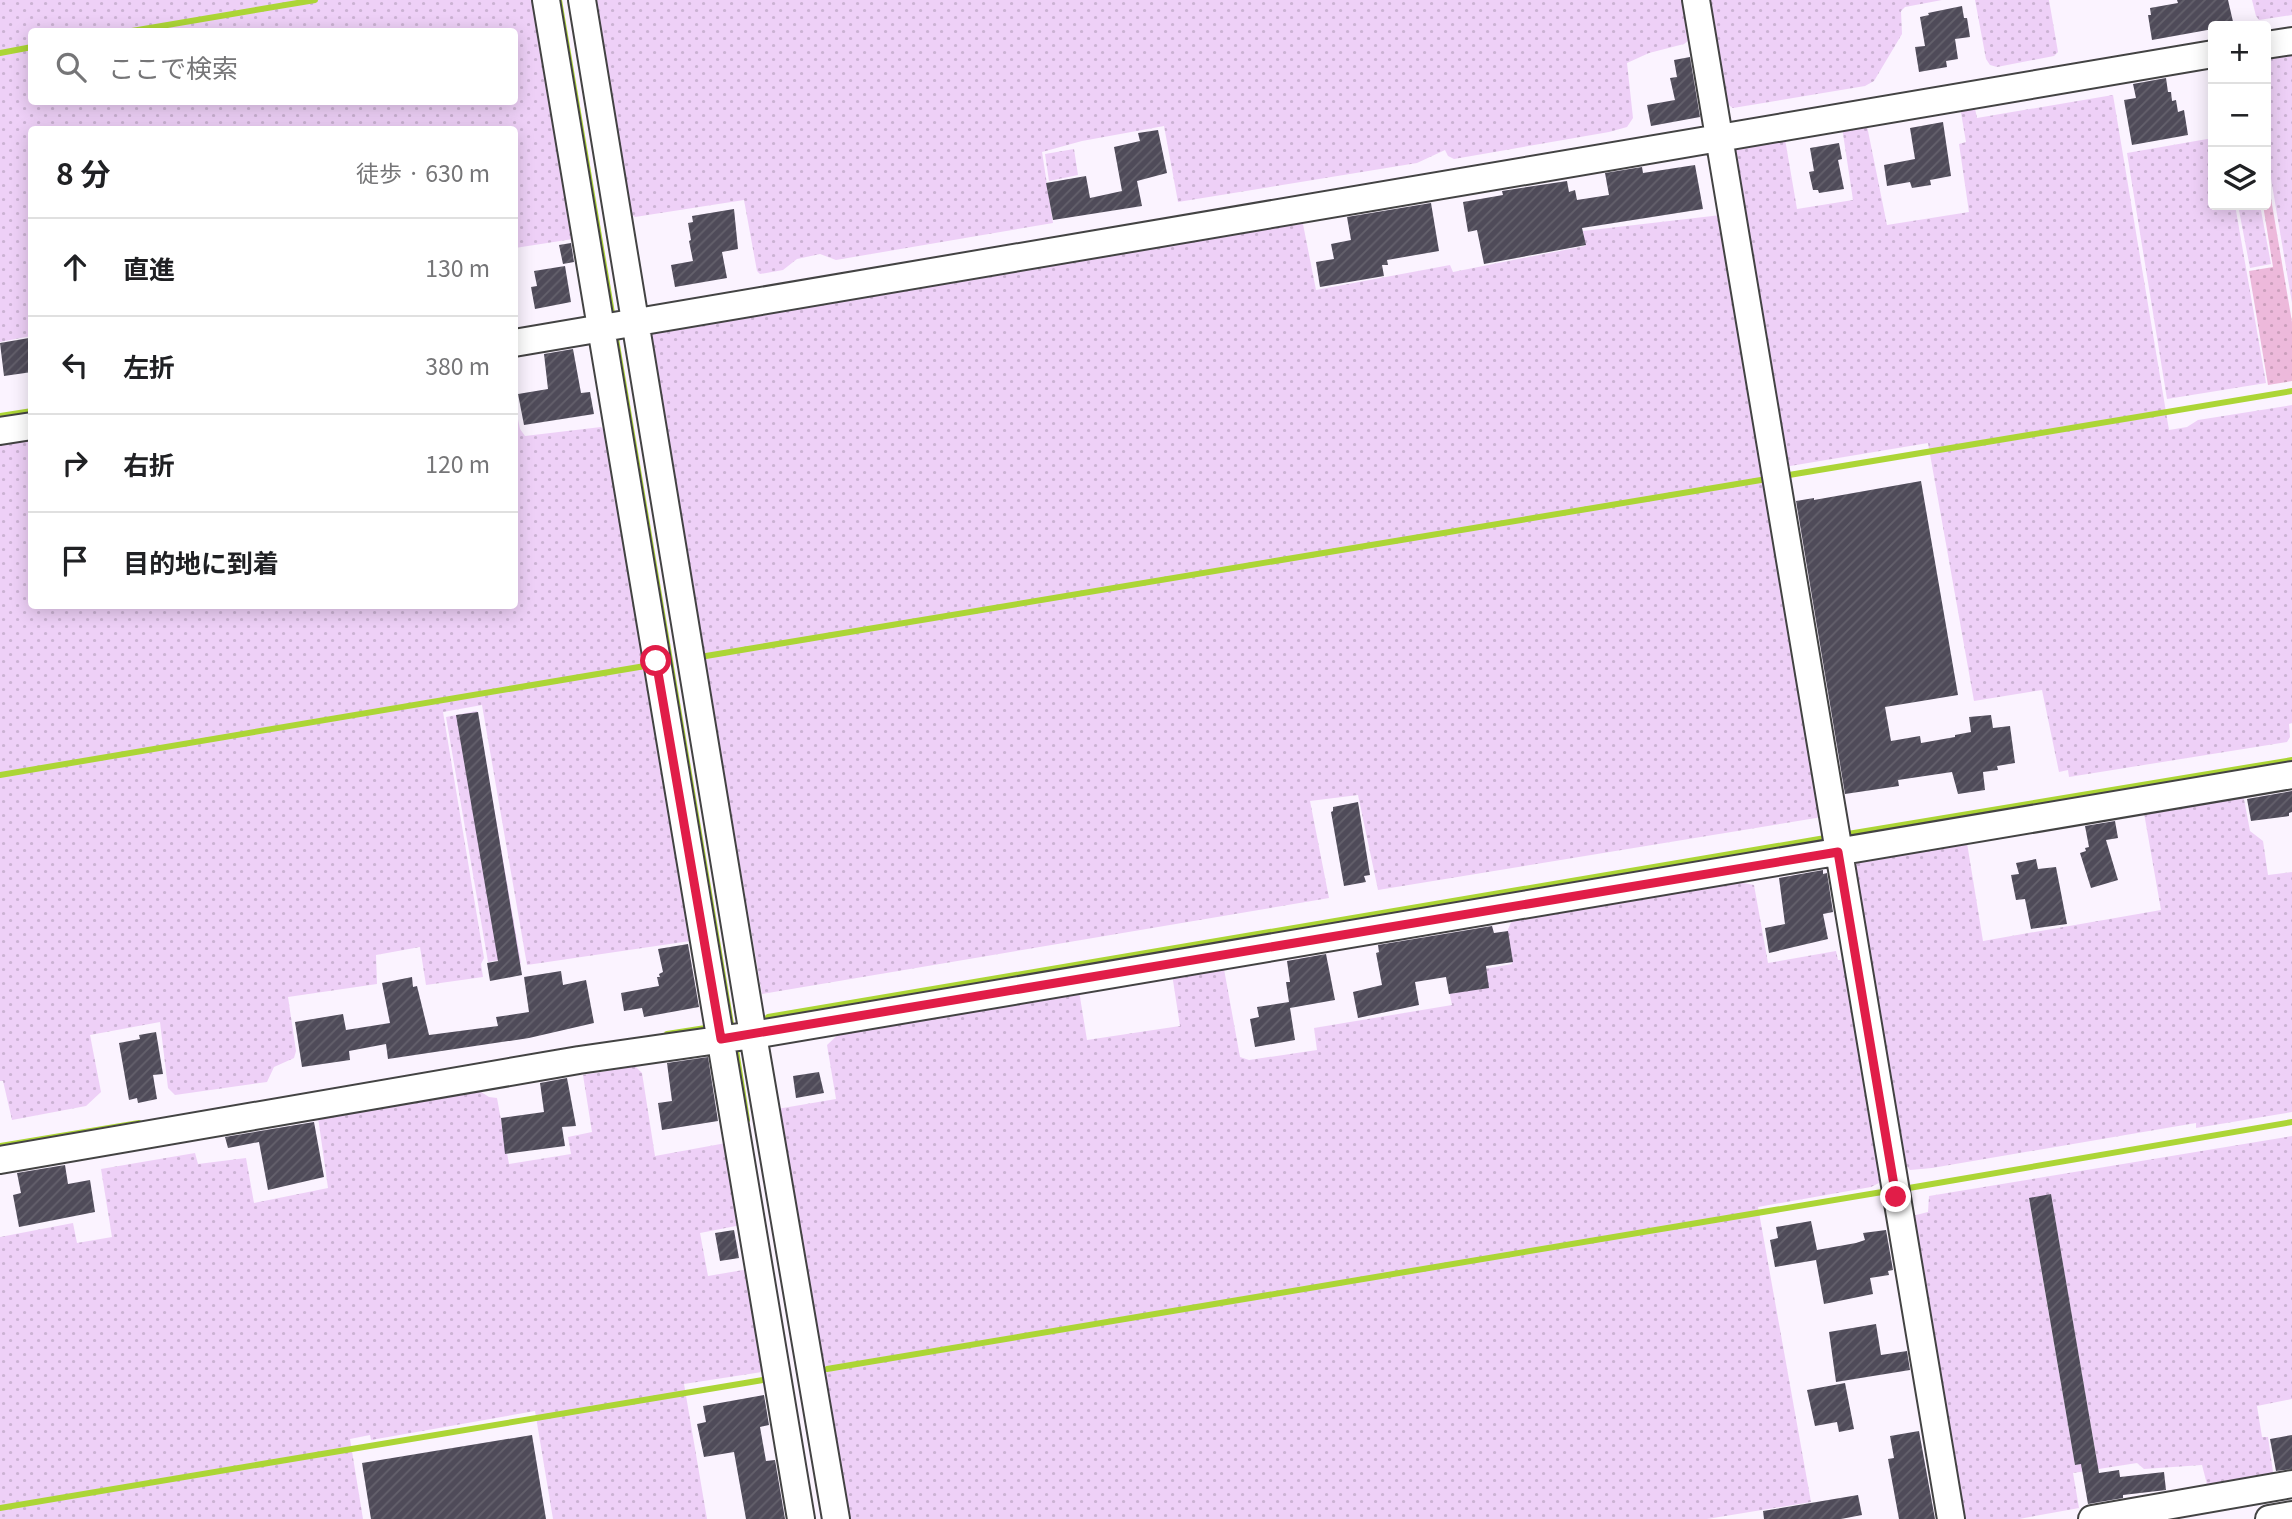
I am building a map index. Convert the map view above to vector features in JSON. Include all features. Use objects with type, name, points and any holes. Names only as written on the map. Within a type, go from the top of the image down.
[{"type":"street","points":[[546,0],[616,325],[668,668],[730,1033]]},
{"type":"street","points":[[582,0],[616,325],[668,668],[730,1033],[795,1386],[836,1519]]},
{"type":"street","points":[[1696,0],[1951,1519]]},
{"type":"street","points":[[2271,44],[2292,41]]},
{"type":"street","points":[[518,342],[1718,130],[2208,55]]},
{"type":"street","points":[[0,431],[28,427]]},
{"type":"street","points":[[0,1160],[1836,842],[2292,775]]},
{"type":"street","points":[[795,1386],[801,1519]]},
{"type":"street","points":[[2092,1519],[2292,1484]]},
{"type":"street","points":[[2269,1519],[2292,1515]]},
{"type":"shaded area","points":[[0,0],[536,0],[573,239],[518,248],[518,126],[28,126],[28,337],[0,342]]},
{"type":"shaded area","points":[[594,0],[1687,0],[1693,37],[1684,44],[1649,53],[1627,63],[1633,118],[1627,127],[1609,132],[1454,159],[1448,156],[1445,150],[1417,163],[1178,202],[1164,126],[1082,141],[1042,152],[1053,223],[836,260],[820,254],[797,259],[783,270],[760,274],[757,271],[744,200],[635,217],[632,215]]},
{"type":"shaded area","points":[[1704,0],[1942,0],[1905,7],[1901,11],[1902,34],[1874,81],[1865,86],[1733,108],[1721,100]]},
{"type":"shaded area","points":[[1975,0],[2049,0],[2058,52],[2054,56],[1997,67],[1990,65],[1986,59]]},
{"type":"shaded area","points":[[2252,0],[2292,0],[2292,15],[2259,20]]},
{"type":"shaded area","points":[[2292,52],[2292,303],[2271,179],[2271,55]]},
{"type":"shaded area","points":[[2113,95],[2169,430],[2187,427],[2198,420],[2292,405],[2292,723],[2289,724],[2290,737],[2287,742],[2069,777],[2068,770],[2059,772],[2042,690],[1974,701],[1928,443],[1784,467],[1730,146],[1785,139],[1797,209],[1853,200],[1842,127],[1867,126],[1887,225],[1969,212],[1959,144],[1966,142],[1960,107],[1974,104],[1977,118]]},
{"type":"shaded area","points":[[2208,139],[2208,210],[2236,210],[2266,383],[2167,399],[2127,153]]},
{"type":"shaded area","points":[[1074,149],[1078,175],[1049,181],[1045,154]]},
{"type":"shaded area","points":[[2271,198],[2292,322],[2292,381],[2268,385],[2249,271],[2273,267],[2264,210],[2271,210]]},
{"type":"shaded area","points":[[2239,210],[2261,210],[2271,264],[2250,268]]},
{"type":"shaded area","points":[[1721,215],[1822,817],[1378,890],[1358,795],[1310,801],[1329,898],[762,994],[649,337],[656,327],[1302,219],[1316,290],[1450,265],[1453,272],[1585,246],[1583,231]]},
{"type":"shaded area","points":[[518,419],[525,436],[601,427],[606,432],[645,651],[640,658],[690,941],[527,965],[482,705],[443,712],[484,958],[481,964],[483,977],[426,985],[420,947],[376,955],[377,984],[288,997],[296,1051],[294,1058],[274,1067],[267,1082],[175,1095],[168,1088],[160,1022],[90,1035],[101,1092],[86,1106],[12,1120],[3,1081],[0,1081],[0,439],[28,434],[28,609],[518,609]]},
{"type":"shaded area","points":[[477,711],[521,963],[507,966],[505,959],[488,962],[446,717]]},
{"type":"shaded area","points":[[2243,794],[2250,831],[2263,841],[2268,875],[2292,872],[2292,1112],[2196,1128],[2196,1123],[1932,1168],[1910,1170],[1905,1164],[1901,1164],[1853,862],[1967,843],[1983,941],[2161,910],[2144,813]]},
{"type":"shaded area","points":[[1732,881],[1754,885],[1768,963],[1836,951],[1838,960],[1845,960],[1871,1127],[1882,1175],[1879,1183],[1871,1187],[1758,1207],[1811,1502],[1707,1519],[846,1519],[777,1109],[836,1099],[827,1045],[843,1030],[1079,991],[1087,1040],[1180,1026],[1172,974],[1224,969],[1240,1057],[1249,1060],[1317,1050],[1314,1028],[1452,1005],[1446,976],[1512,964],[1507,932],[1512,920]]},
{"type":"shaded area","points":[[635,1066],[642,1073],[655,1156],[726,1143],[741,1225],[700,1233],[708,1276],[749,1269],[766,1369],[762,1372],[684,1384],[707,1519],[553,1519],[535,1411],[371,1440],[370,1435],[350,1439],[363,1519],[0,1519],[0,1237],[73,1223],[77,1243],[112,1237],[101,1169],[195,1153],[198,1164],[246,1158],[254,1203],[328,1188],[318,1117],[478,1090],[489,1097],[497,1098],[509,1164],[571,1154],[568,1137],[592,1132],[583,1075]]},
{"type":"shaded area","points":[[2292,1136],[2292,1399],[2257,1406],[2262,1437],[2268,1437],[2274,1479],[2209,1492],[2202,1465],[2144,1469],[2137,1463],[2073,1473],[2079,1508],[2019,1519],[1959,1519],[1908,1217],[1928,1212],[1929,1196]],"holes":[[[2051,1195],[2097,1461],[2075,1465],[2029,1199]]]},
{"type":"building","points":[[2177,0],[2228,0],[2233,21],[2208,21],[2208,30],[2152,40],[2148,15],[2151,15],[2150,8],[2178,3]]},
{"type":"building","points":[[1962,6],[1970,37],[1955,39],[1958,59],[1946,61],[1947,67],[1919,72],[1915,47],[1925,46],[1920,17]]},
{"type":"building","points":[[1690,57],[1700,117],[1651,126],[1647,105],[1675,100],[1670,78],[1677,77],[1674,60]]},
{"type":"building","points":[[2166,78],[2168,92],[2171,92],[2172,101],[2176,100],[2178,112],[2184,110],[2188,135],[2132,145],[2124,100],[2136,98],[2133,84]]},
{"type":"building","points":[[1943,122],[1951,176],[1930,180],[1931,185],[1912,188],[1910,182],[1887,186],[1884,165],[1915,159],[1910,128]]},
{"type":"building","points":[[1158,130],[1167,173],[1137,181],[1142,206],[1053,220],[1046,183],[1086,176],[1090,198],[1122,191],[1114,147],[1140,141],[1138,133]]},
{"type":"building","points":[[1839,143],[1842,159],[1838,160],[1844,189],[1819,193],[1818,190],[1813,190],[1809,172],[1814,171],[1810,148]]},
{"type":"building","points":[[1695,165],[1703,209],[1582,228],[1586,245],[1484,264],[1477,230],[1468,232],[1463,202],[1503,195],[1502,191],[1567,181],[1569,192],[1575,190],[1577,200],[1609,195],[1605,173],[1642,167],[1643,173]]},
{"type":"building","points":[[1431,203],[1439,251],[1387,260],[1388,265],[1382,265],[1384,276],[1320,287],[1316,262],[1334,259],[1331,244],[1351,240],[1347,217]]},
{"type":"building","points":[[734,209],[738,249],[722,252],[727,278],[675,287],[671,265],[693,261],[688,223],[693,222],[692,216]]},
{"type":"building","points":[[571,243],[574,262],[563,264],[559,245]]},
{"type":"building","points":[[565,266],[571,302],[535,309],[531,287],[537,286],[534,271]]},
{"type":"building","points":[[28,338],[28,373],[4,376],[0,343]]},
{"type":"building","points":[[573,349],[581,393],[590,392],[594,414],[524,425],[518,394],[548,389],[544,354]]},
{"type":"building","points":[[1921,481],[1958,695],[1885,707],[1891,741],[1920,736],[1921,743],[1955,737],[1971,732],[1969,717],[1991,715],[1993,728],[2010,726],[2015,763],[1997,766],[1998,770],[1983,772],[1985,790],[1958,794],[1952,772],[1898,780],[1899,786],[1845,794],[1796,501]]},
{"type":"building","points":[[478,712],[522,975],[490,981],[487,963],[498,961],[456,715]]},
{"type":"building","points":[[2292,791],[2292,812],[2289,816],[2251,821],[2247,799]]},
{"type":"building","points":[[1358,802],[1370,875],[1364,876],[1366,882],[1344,886],[1331,812],[1333,807]]},
{"type":"building","points":[[2115,821],[2118,838],[2106,840],[2118,880],[2091,888],[2080,853],[2089,847],[2085,826]]},
{"type":"building","points":[[2036,859],[2038,869],[2056,867],[2067,924],[2031,929],[2025,899],[2016,900],[2011,875],[2019,874],[2016,863]]},
{"type":"building","points":[[1823,870],[1823,874],[1827,873],[1833,912],[1823,914],[1828,939],[1769,953],[1765,928],[1785,924],[1779,878]]},
{"type":"building","points":[[1492,926],[1494,933],[1508,931],[1513,962],[1486,966],[1489,988],[1449,994],[1446,977],[1415,982],[1419,1005],[1358,1018],[1353,992],[1382,985],[1376,953],[1379,952],[1378,945]]},
{"type":"building","points":[[688,944],[699,1007],[644,1017],[642,1008],[624,1011],[621,993],[659,986],[657,977],[663,972],[658,949]]},
{"type":"building","points":[[1326,954],[1335,1000],[1290,1008],[1295,1040],[1255,1047],[1250,1019],[1259,1017],[1257,1007],[1289,1002],[1287,961]]},
{"type":"building","points":[[561,971],[563,985],[586,980],[594,1023],[529,1038],[388,1059],[386,1044],[349,1051],[350,1060],[302,1067],[295,1022],[343,1014],[346,1030],[390,1023],[382,983],[412,977],[413,987],[417,986],[429,1035],[498,1026],[496,1017],[529,1012],[524,977]]},
{"type":"building","points":[[156,1032],[163,1074],[153,1075],[157,1099],[138,1103],[137,1098],[129,1100],[119,1043],[140,1039],[139,1035]]},
{"type":"building","points":[[708,1057],[718,1121],[662,1130],[658,1103],[672,1101],[667,1063]]},
{"type":"building","points":[[819,1072],[824,1093],[796,1098],[793,1076]]},
{"type":"building","points":[[567,1078],[576,1126],[562,1127],[565,1146],[505,1154],[501,1118],[544,1112],[540,1083]]},
{"type":"building","points":[[314,1122],[324,1177],[268,1190],[259,1142],[228,1148],[225,1137]]},
{"type":"building","points":[[65,1165],[68,1184],[90,1180],[95,1212],[19,1227],[13,1195],[21,1193],[17,1173]]},
{"type":"building","points":[[2051,1194],[2099,1473],[2119,1470],[2120,1477],[2164,1472],[2166,1490],[2123,1495],[2123,1498],[2088,1504],[2081,1464],[2075,1465],[2029,1198]]},
{"type":"building","points":[[1811,1221],[1817,1250],[1856,1243],[1865,1240],[1863,1233],[1886,1230],[1893,1270],[1888,1271],[1889,1275],[1870,1278],[1873,1294],[1824,1304],[1816,1260],[1775,1267],[1770,1240],[1778,1238],[1776,1227]]},
{"type":"building","points":[[734,1230],[739,1258],[720,1261],[715,1233]]},
{"type":"building","points":[[1876,1324],[1881,1355],[1907,1351],[1910,1370],[1836,1382],[1829,1332]]},
{"type":"building","points":[[1845,1383],[1854,1429],[1839,1432],[1837,1422],[1815,1426],[1807,1390]]},
{"type":"building","points":[[764,1395],[769,1425],[760,1427],[766,1461],[775,1460],[785,1519],[746,1519],[734,1452],[704,1457],[697,1424],[706,1422],[703,1406]]},
{"type":"building","points":[[1919,1431],[1935,1519],[1899,1519],[1888,1459],[1894,1458],[1890,1436]]},
{"type":"building","points":[[532,1435],[546,1519],[371,1519],[362,1463]]},
{"type":"building","points":[[2292,1435],[2292,1469],[2276,1471],[2270,1439]]},
{"type":"building","points":[[1858,1495],[1862,1515],[1841,1519],[1764,1519],[1763,1511]]},
{"type":"waterway","points":[[150,28],[315,0]]},
{"type":"waterway","points":[[559,0],[613,319]]},
{"type":"waterway","points":[[0,53],[28,48]]},
{"type":"waterway","points":[[615,333],[732,1030]]},
{"type":"waterway","points":[[1783,476],[2292,391]]},
{"type":"waterway","points":[[0,416],[28,412]]},
{"type":"waterway","points":[[706,656],[1767,479]]},
{"type":"waterway","points":[[0,775],[651,665]]},
{"type":"waterway","points":[[1842,835],[2292,760]]},
{"type":"waterway","points":[[768,1017],[1831,837]]},
{"type":"waterway","points":[[667,1034],[712,1027]]},
{"type":"waterway","points":[[735,1044],[747,1120]]},
{"type":"waterway","points":[[1903,1189],[2292,1122]]},
{"type":"waterway","points":[[0,1146],[139,1123]]},
{"type":"waterway","points":[[827,1369],[1888,1191]]},
{"type":"waterway","points":[[0,1508],[763,1380]]},
{"type":"route","points":[[656,661],[721,1039],[1838,852],[1896,1197]]}]
